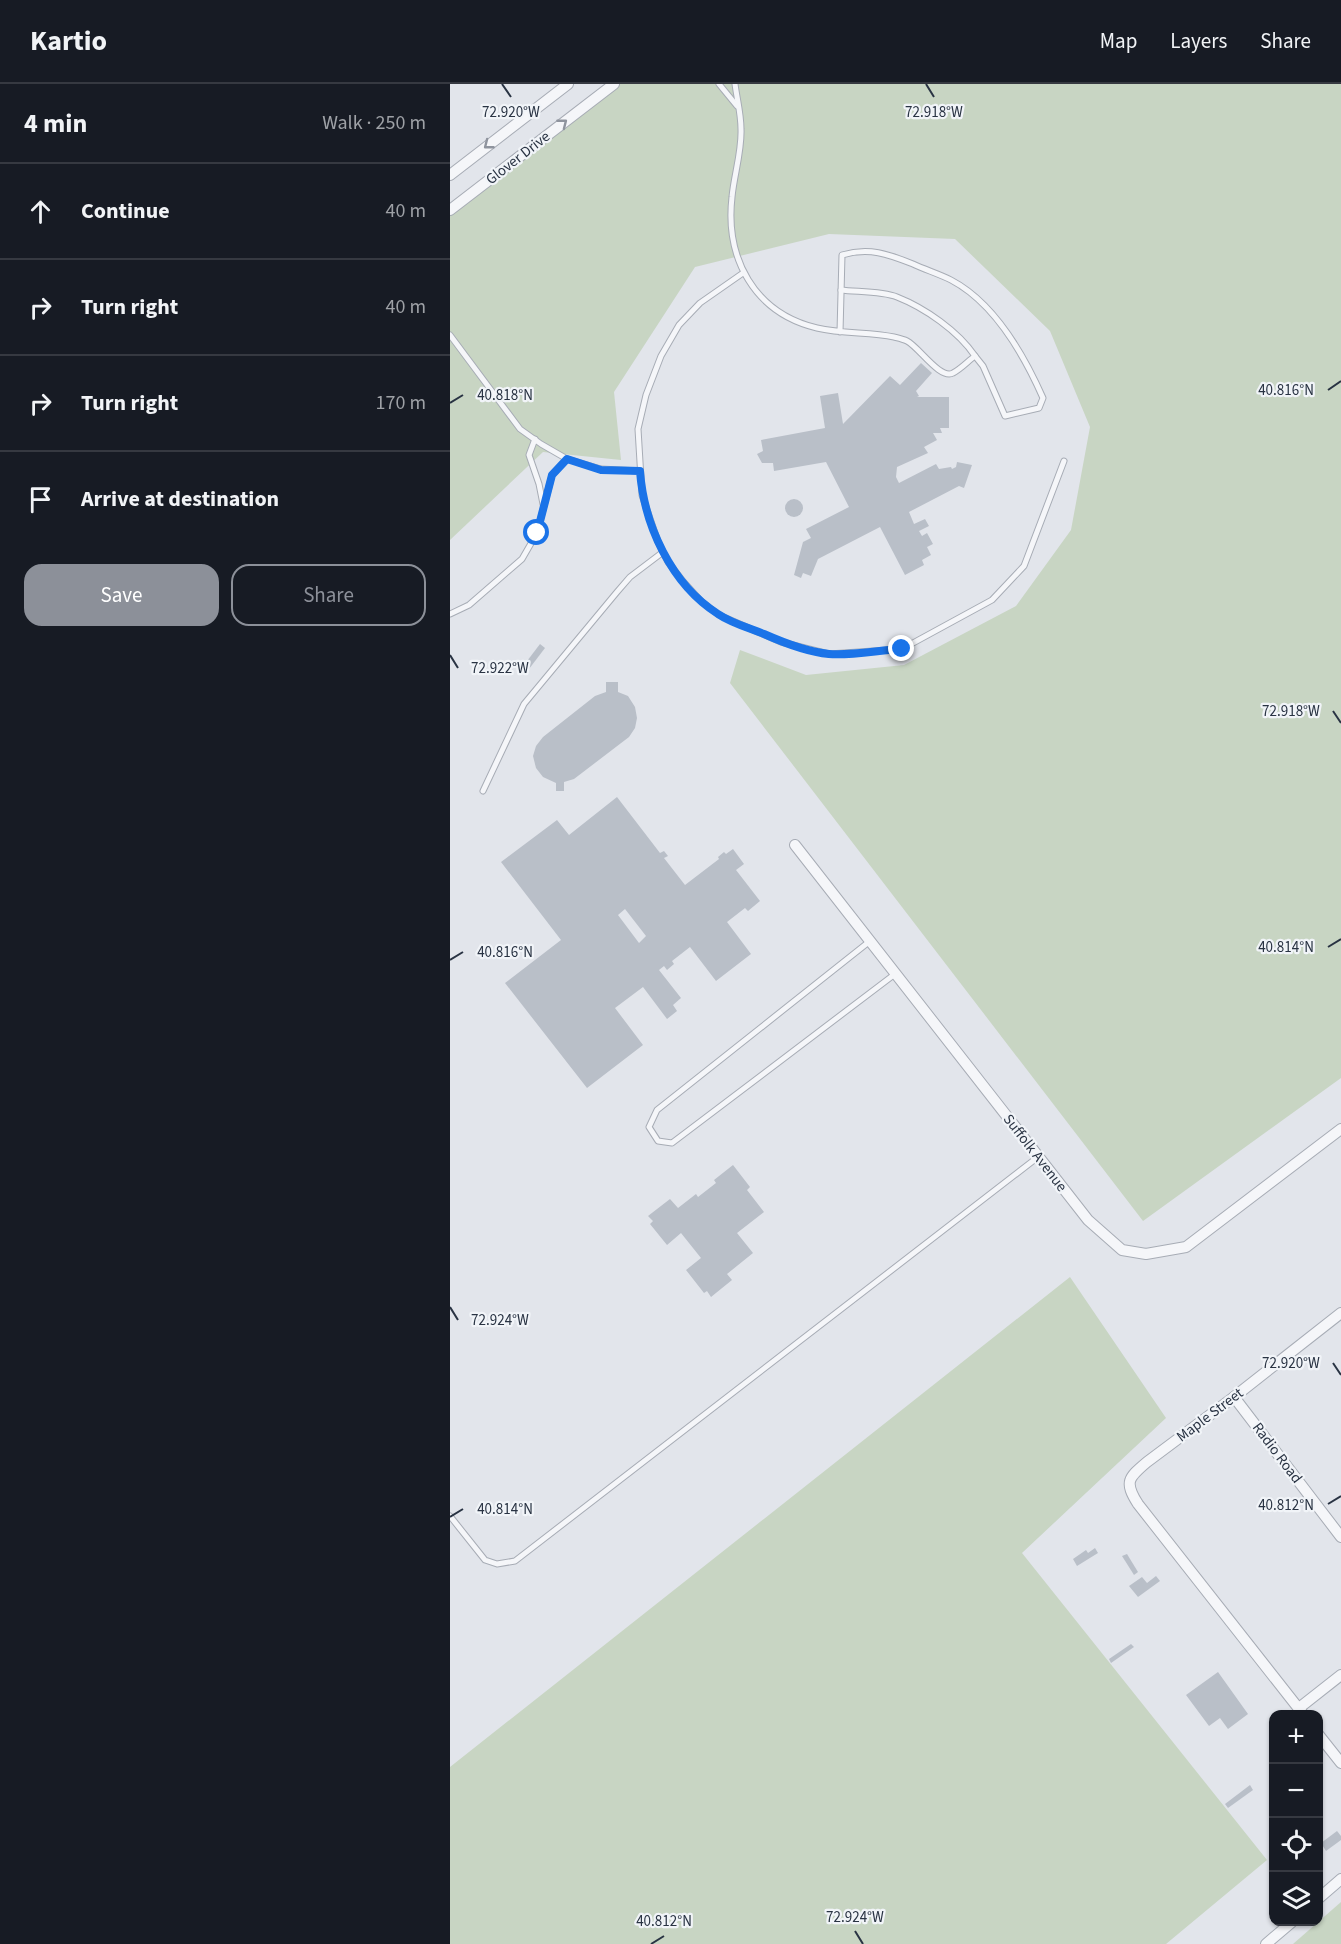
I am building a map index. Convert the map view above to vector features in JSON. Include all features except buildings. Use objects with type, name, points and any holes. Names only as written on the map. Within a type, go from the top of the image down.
[{"type":"street","name":"Glover Drive","points":[[450,175],[568,84]]},
{"type":"street","name":"Glover Drive","points":[[450,210],[614,84]]},
{"type":"street","name":"Suffolk Avenue","points":[[795,845],[1088,1220],[1122,1250],[1146,1254],[1186,1247],[1341,1129]]},
{"type":"street","name":"Maple Street","points":[[1300,1710],[1138,1504],[1129,1485],[1134,1473],[1341,1313]]},
{"type":"street","name":"Radio Road","points":[[1234,1397],[1341,1538]]},
{"type":"street","points":[[1302,1710],[1341,1675]]},
{"type":"street","points":[[1323,1740],[1341,1763]]},
{"type":"street","points":[[1323,1895],[1341,1879]]},
{"type":"street","points":[[1266,1944],[1287,1926]]},
{"type":"lane","points":[[719,84],[738,108]]},
{"type":"lane","points":[[735,84],[741,131],[730,223],[734,248],[743,273],[771,307],[789,318],[816,328],[906,340],[938,370],[947,375],[975,356]]},
{"type":"lane","points":[[840,332],[841,290],[842,255],[859,250],[891,255],[952,281],[973,295],[999,322],[1032,372],[1043,398],[1039,408],[1005,416],[983,366],[965,342],[941,321],[896,296],[841,290]]},
{"type":"lane","points":[[743,273],[700,303],[679,326],[660,356],[646,395],[638,429],[642,495],[663,552],[688,587],[719,615],[781,642],[829,654],[902,649],[992,600],[1024,566],[1064,461]]},
{"type":"lane","points":[[450,335],[520,429],[567,459],[601,470],[640,471]]},
{"type":"lane","points":[[535,439],[529,455],[544,508]]},
{"type":"lane","points":[[450,614],[469,605],[522,559],[537,533],[552,475],[567,459]]},
{"type":"lane","points":[[483,791],[524,704],[616,592],[630,577],[663,552]]},
{"type":"lane","points":[[870,941],[657,1110],[650,1127],[658,1141],[672,1143],[896,974]]},
{"type":"lane","points":[[450,1516],[485,1560],[496,1564],[515,1561],[1038,1157]]},
{"type":"green space","points":[[614,84],[1341,84],[1341,1078],[1143,1221],[730,683],[740,650],[806,675],[904,665],[1016,606],[1071,530],[1090,427],[1050,331],[955,239],[829,234],[695,267],[614,392],[621,460],[543,452],[450,540],[450,210]]},
{"type":"green space","points":[[1070,1277],[1166,1418],[1022,1553],[1267,1860],[1166,1944],[450,1944],[450,1767]]},
{"type":"green space","points":[[1341,1902],[1341,1944],[1293,1944],[1314,1926],[1323,1926],[1323,1918]]},
{"type":"route","points":[[537,533],[552,475],[567,459],[601,470],[640,471],[642,495],[658,542],[668,562],[701,601],[719,615],[781,642],[829,654],[902,649]]}]
